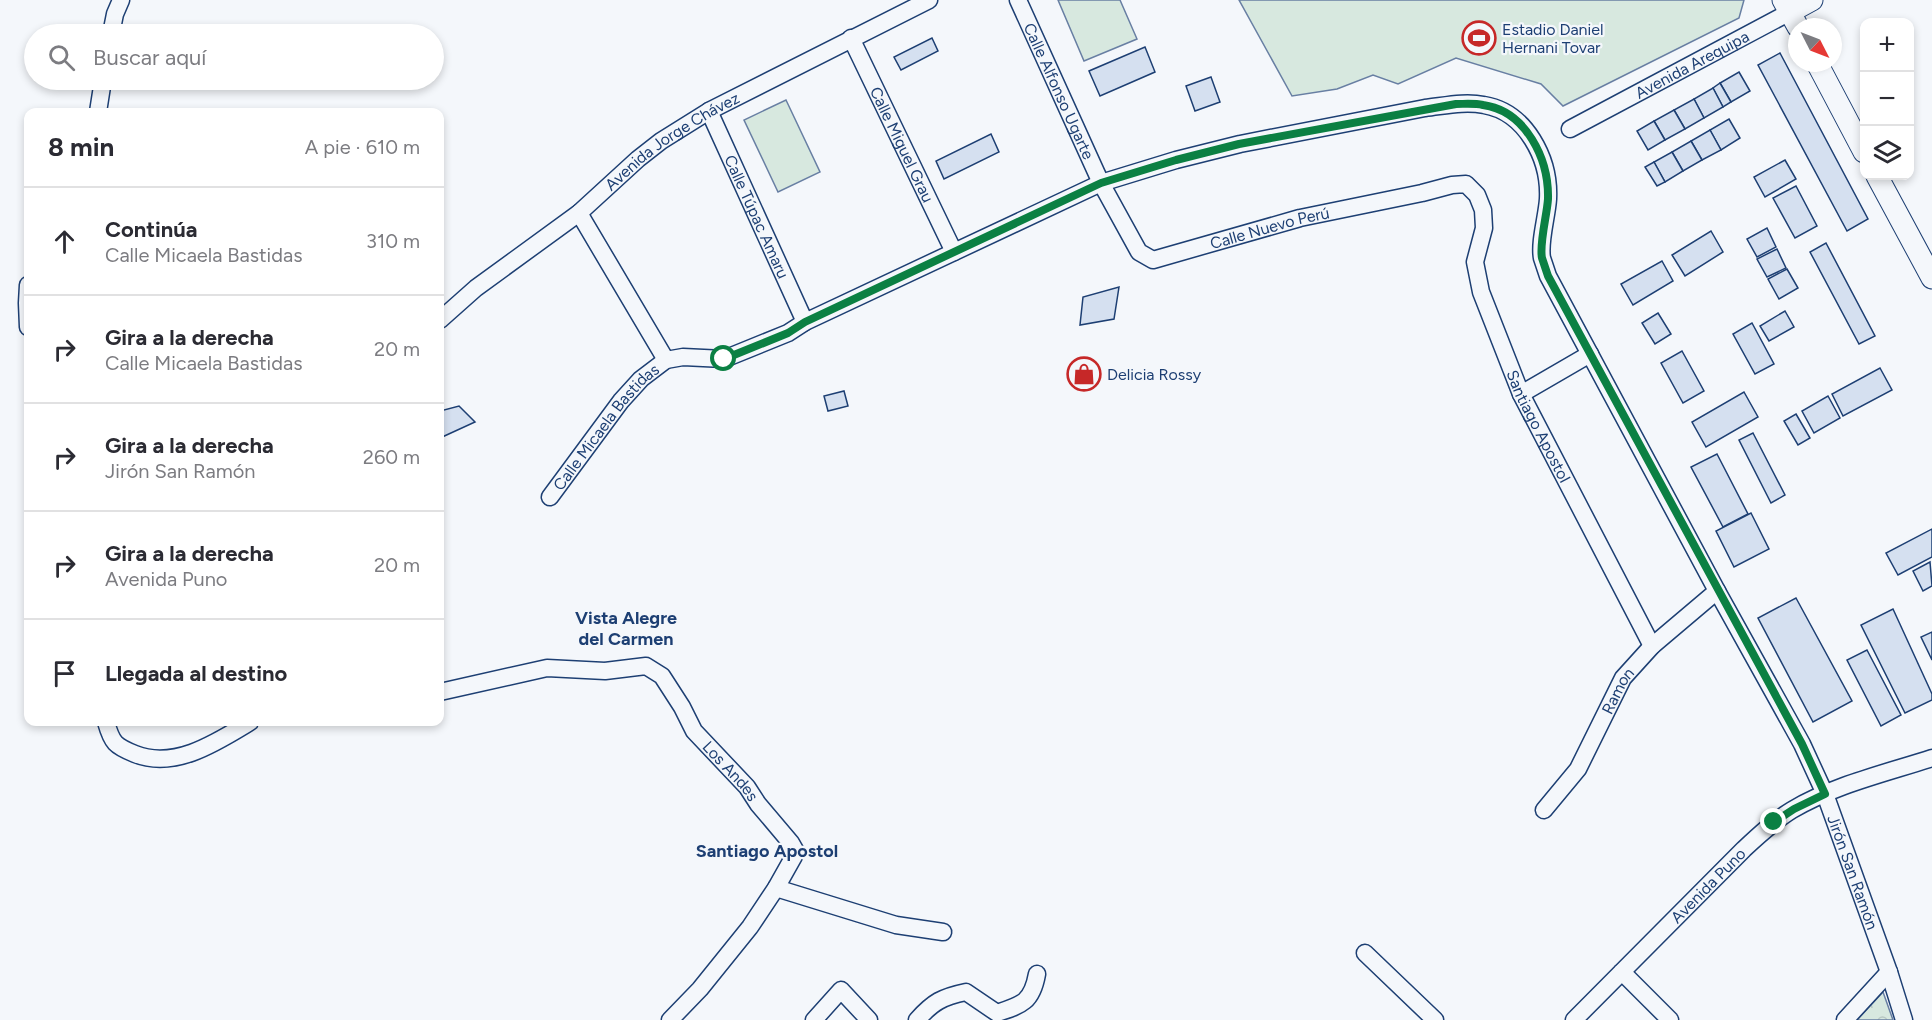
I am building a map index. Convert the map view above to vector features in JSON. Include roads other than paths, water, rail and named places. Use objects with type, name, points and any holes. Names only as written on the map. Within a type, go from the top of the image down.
[{"type":"street","points":[[113,24],[121,0]]},
{"type":"street","name":"Avenida Jorge Chávez","points":[[444,316],[476,288],[579,213],[653,147],[709,111],[929,0]]},
{"type":"street","name":"Calle Alfonso Ugarte","points":[[1018,0],[1101,183]]},
{"type":"street","name":"Avenida Arequipa","points":[[1570,129],[1812,0]]},
{"type":"street","name":"Calle Miguel Grau","points":[[851,38],[954,252]]},
{"type":"street","points":[[1822,72],[1860,144]]},
{"type":"street","points":[[99,108],[101,90]]},
{"type":"street","name":"Calle Micaela Bastidas","points":[[550,497],[621,401],[641,380],[666,360],[683,357],[702,360],[724,359],[788,333],[805,322],[1101,183],[1239,144],[1456,104],[1485,105],[1510,115],[1522,125],[1536,146]]},
{"type":"street","name":"Calle Túpac Amaru","points":[[709,111],[805,322]]},
{"type":"street","name":"Jirón San Ramón","points":[[1536,146],[1546,175],[1548,197],[1542,256],[1548,276],[1802,744],[1825,794],[1904,1020]]},
{"type":"street","points":[[1879,180],[1932,278]]},
{"type":"street","name":"Calle Nuevo Perú","points":[[1101,183],[1139,252],[1152,260],[1300,219],[1452,185],[1466,184],[1477,195]]},
{"type":"street","name":"Santiago Apostol","points":[[1477,195],[1483,210],[1484,228],[1475,262],[1481,292],[1521,394],[1652,646]]},
{"type":"street","points":[[579,213],[666,360]]},
{"type":"street","points":[[1521,394],[1590,354]]},
{"type":"street","name":"Ramon","points":[[1544,810],[1578,770],[1623,678],[1652,646],[1717,591]]},
{"type":"street","name":"Los Andes","points":[[444,692],[473,683],[547,668],[605,671],[646,666],[662,676],[694,730],[747,787],[758,804],[791,843],[795,850],[794,856],[776,888],[734,950],[670,1020]]},
{"type":"street","points":[[108,726],[117,747],[141,756],[166,760],[193,752],[242,726]]},
{"type":"street","name":"Avenida Puno","points":[[1574,1020],[1744,849],[1774,822],[1825,794],[1932,758]]},
{"type":"street","points":[[776,888],[896,925],[943,932]]},
{"type":"street","points":[[1365,953],[1435,1020]]},
{"type":"street","points":[[1622,972],[1670,1020]]},
{"type":"street","points":[[1845,1020],[1889,972]]},
{"type":"street","points":[[917,1020],[932,1004],[966,992],[997,1013],[1020,1006],[1034,989],[1037,974]]},
{"type":"street","points":[[814,1020],[841,990],[869,1020]]},
{"type":"street","points":[[1409,1020],[1421,1008]]},
{"type":"place","name":"Estadio Daniel Hernani Tovar","points":[[1479,38]]},
{"type":"place","name":"Delicia Rossy","points":[[1084,374]]},
{"type":"district","name":"Vista Alegre del Carmen","points":[[626,628]]},
{"type":"district","name":"Santiago Apostol","points":[[767,851]]}]
